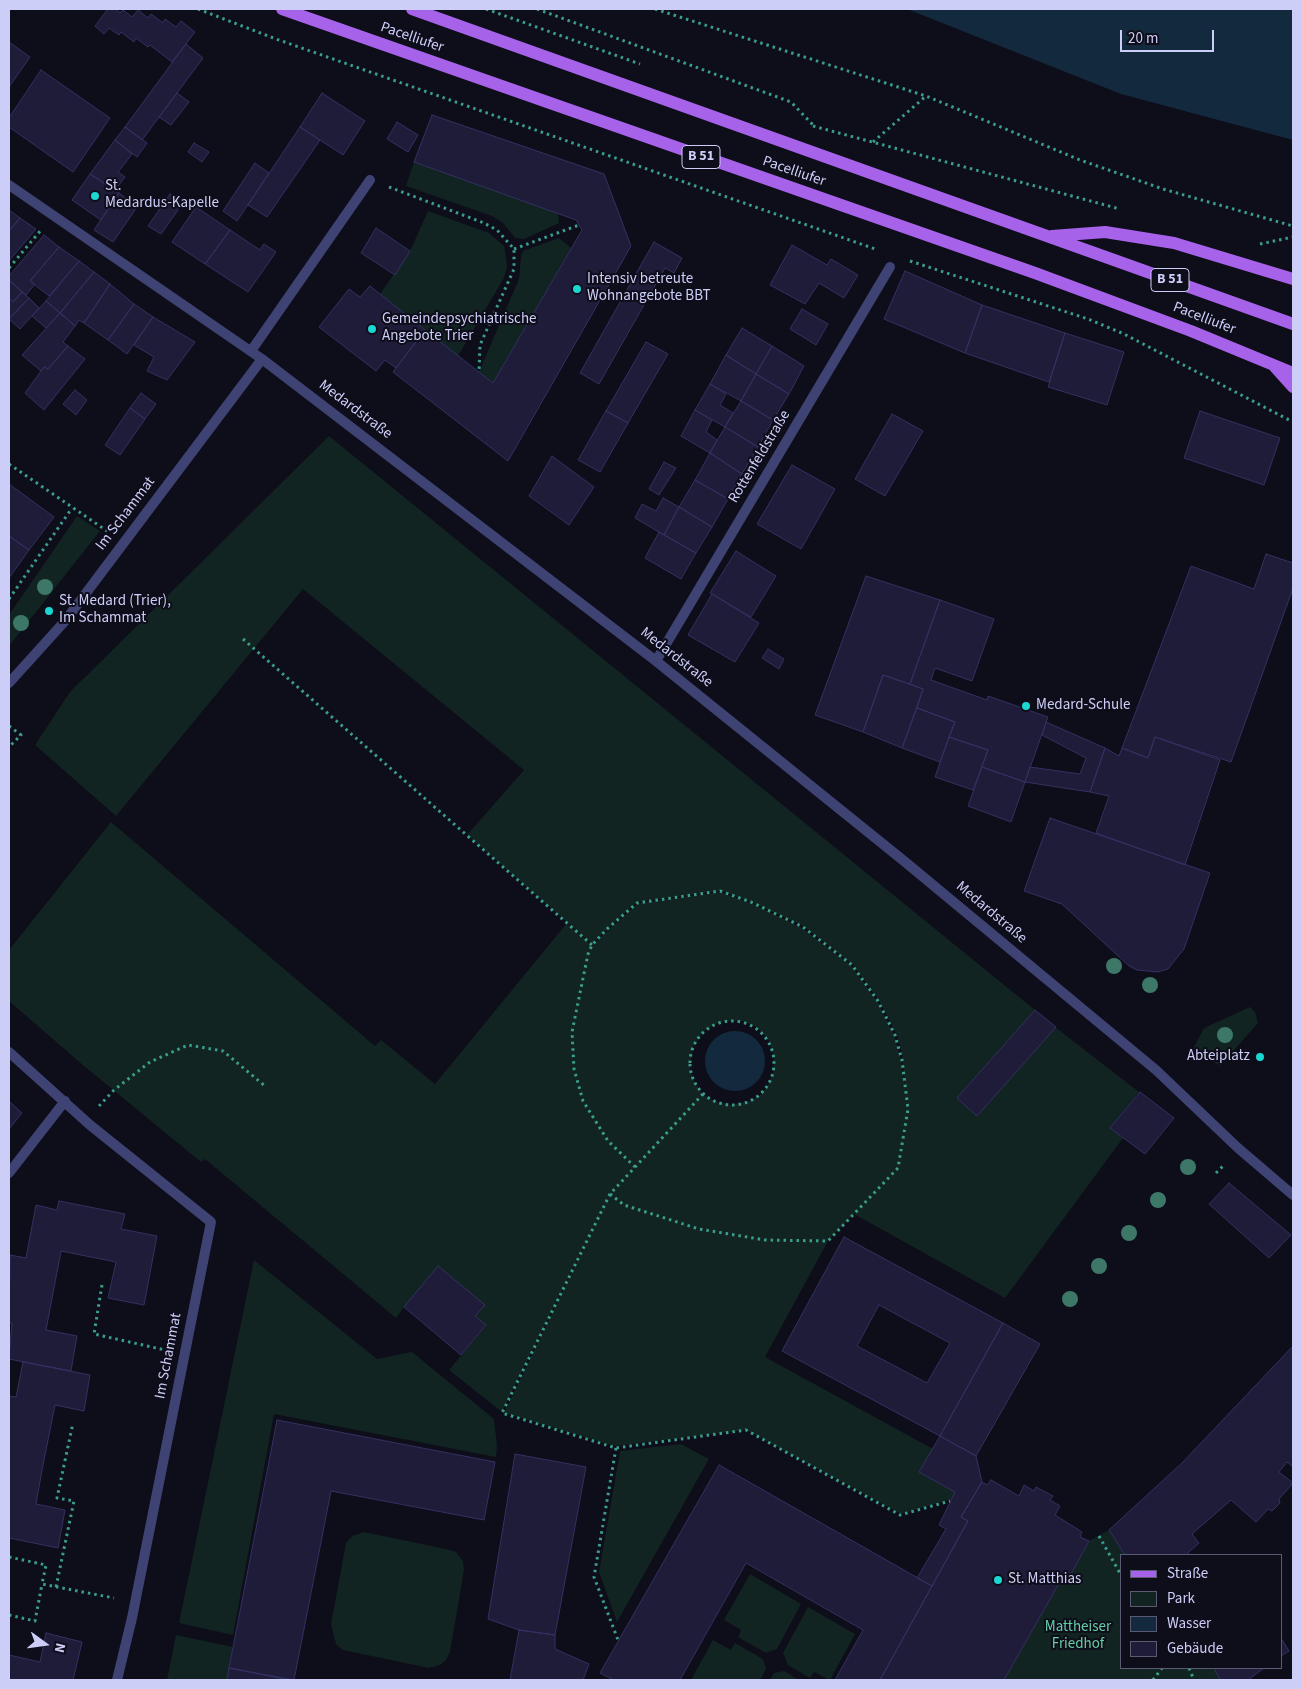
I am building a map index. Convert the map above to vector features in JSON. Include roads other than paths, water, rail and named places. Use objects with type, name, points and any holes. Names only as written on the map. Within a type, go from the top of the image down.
[{"type":"main road","name":"Pacelliufer","points":[[282,9],[1035,273],[1191,331],[1293,373]]},
{"type":"main road","name":"Pacelliufer","points":[[412,9],[1293,324]]},
{"type":"main road","points":[[1047,236],[1105,232],[1174,243],[1293,279]]},
{"type":"main road","points":[[1274,365],[1293,387]]},
{"type":"street","points":[[251,351],[370,180]]},
{"type":"street","name":"Medardstraße","points":[[9,185],[262,358],[656,662],[904,861],[1156,1070],[1238,1148],[1293,1195]]},
{"type":"street","name":"Rottenfeldstraße","points":[[656,662],[890,267]]},
{"type":"street","name":"Im Schammat","points":[[9,683],[65,621],[262,358]]},
{"type":"street","name":"Im Schammat","points":[[9,1052],[90,1125],[210,1222],[135,1603],[117,1680]]},
{"type":"street","points":[[9,1173],[65,1101]]},
{"type":"water","points":[[907,9],[1293,9],[1293,140],[1121,94]]},
{"type":"water","points":[[735,1031],[752,1036],[760,1044],[765,1061],[760,1078],[752,1086],[735,1091],[718,1086],[710,1078],[705,1061],[710,1044],[718,1036]]},
{"type":"place","name":"St. Medardus-Kapelle","points":[[95,196]]},
{"type":"place","name":"Intensiv betreute Wohnangebote BBT","points":[[577,289]]},
{"type":"place","name":"Gemeindepsychiatrische Angebote Trier","points":[[372,329]]},
{"type":"place","name":"St. Medard (Trier), Im Schammat","points":[[49,611]]},
{"type":"place","name":"Medard-Schule","points":[[1026,706]]},
{"type":"place","name":"Abteiplatz","points":[[1260,1057]]},
{"type":"place","name":"St. Matthias","points":[[998,1580]]},
{"type":"park label","name":"Mattheiser Friedhof","points":[[1078,1636]]}]
